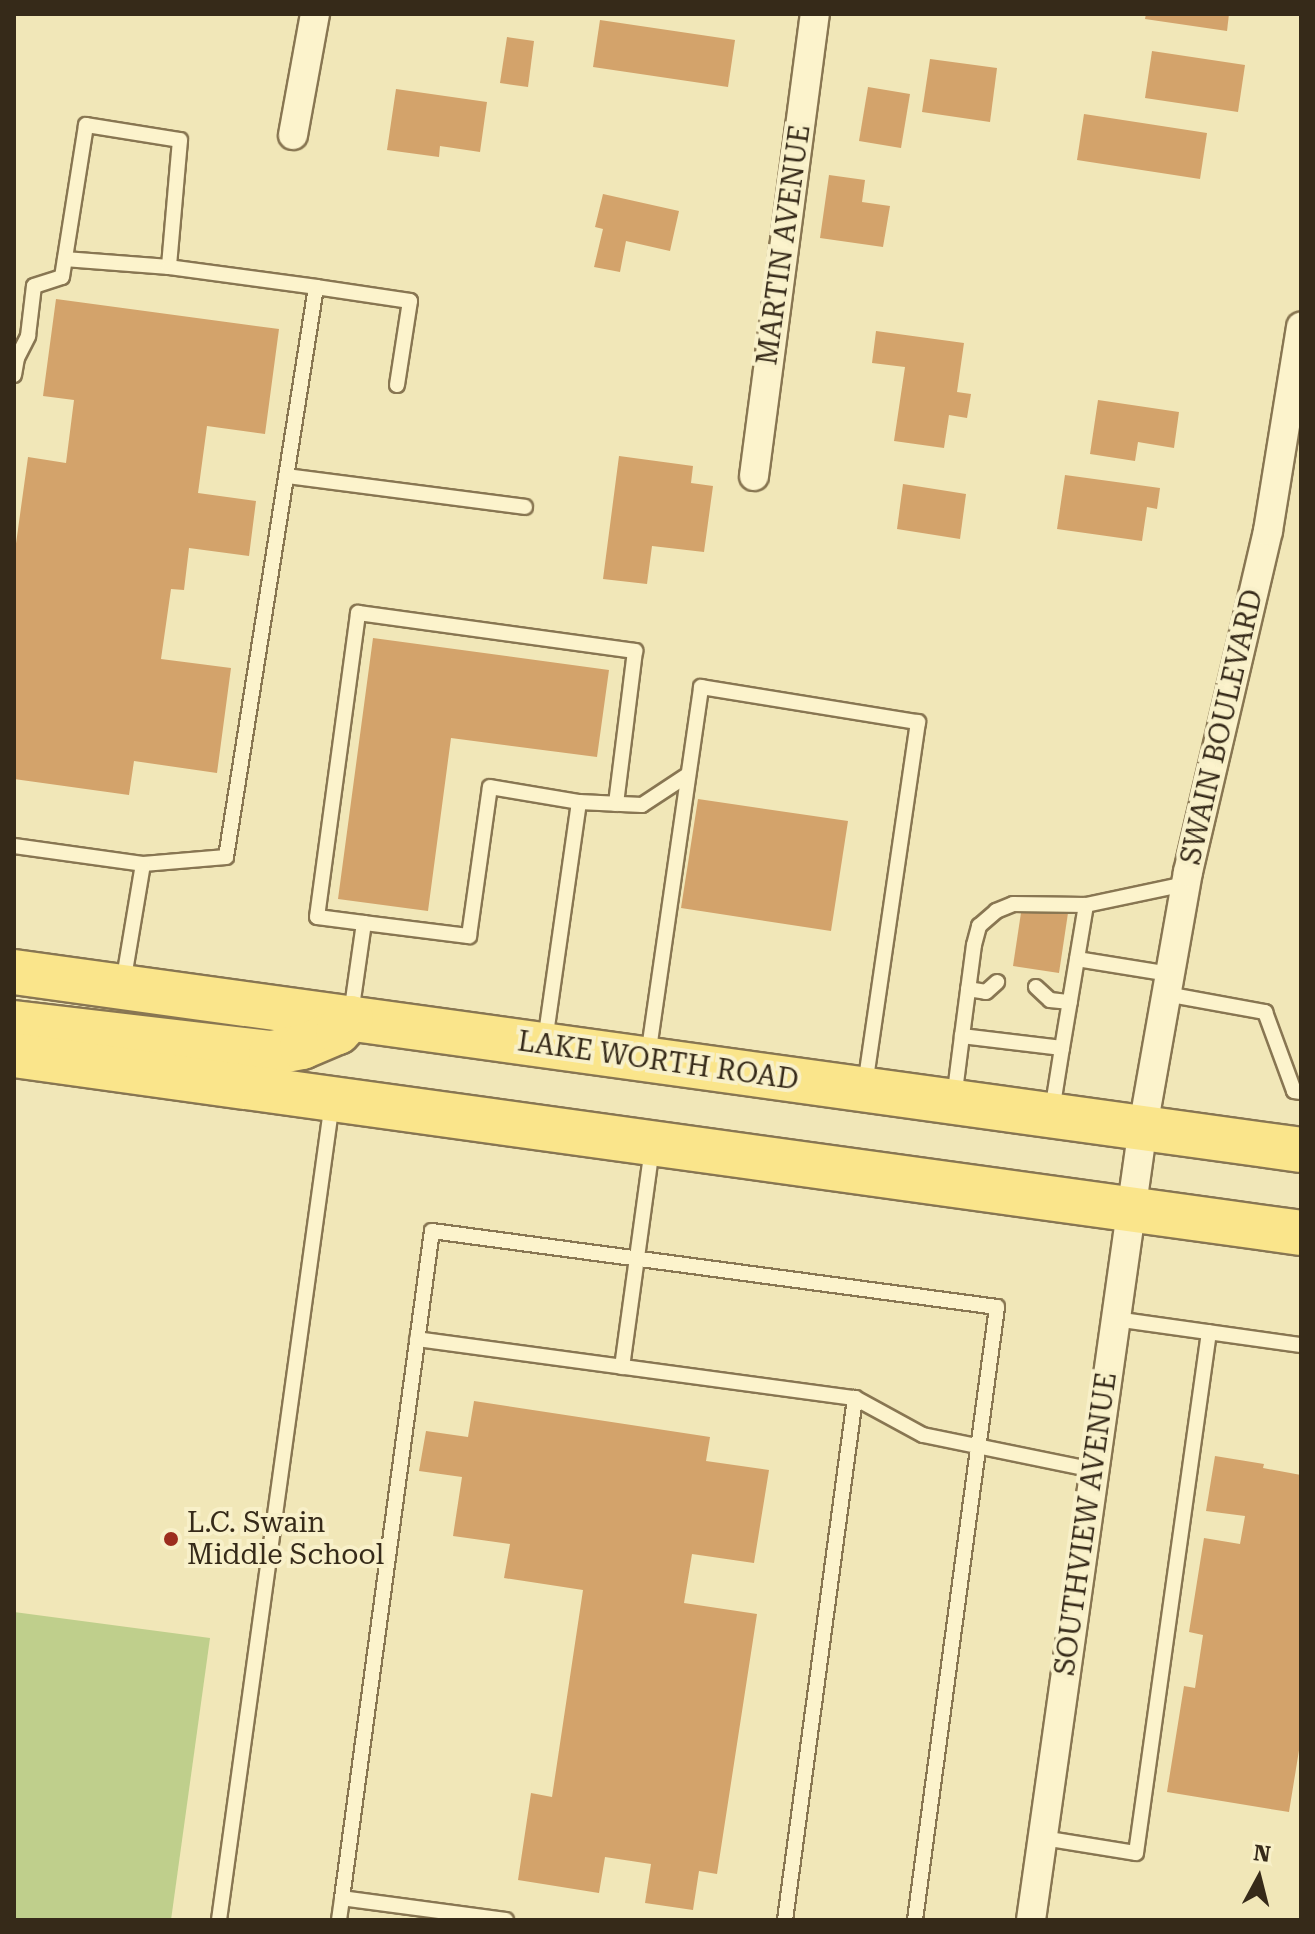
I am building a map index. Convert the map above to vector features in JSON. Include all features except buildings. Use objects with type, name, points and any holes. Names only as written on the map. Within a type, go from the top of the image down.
[{"type":"main road","name":"LAKE WORTH ROAD","points":[[14,972],[1301,1150]]},
{"type":"main road","points":[[14,1023],[271,1053],[302,1047],[338,1032],[351,1018]]},
{"type":"main road","points":[[14,1055],[1301,1233]]},
{"type":"street","points":[[293,135],[315,14]]},
{"type":"street","name":"MARTIN AVENUE","points":[[754,476],[815,14]]},
{"type":"street","name":"SWAIN BOULEVARD","points":[[1143,1127],[1186,884],[1268,531],[1301,327]]},
{"type":"street","name":"SOUTHVIEW AVENUE","points":[[1031,1920],[1143,1127]]},
{"type":"lane","points":[[14,375],[17,358],[28,336],[34,286],[62,277],[86,125],[180,140],[169,267]]},
{"type":"lane","points":[[65,259],[169,267],[410,301],[397,385]]},
{"type":"lane","points":[[14,846],[143,864],[226,857],[316,287]]},
{"type":"lane","points":[[287,476],[525,507]]},
{"type":"lane","points":[[616,804],[635,651],[358,613],[317,917],[469,936],[490,787],[579,802],[616,804],[642,805],[686,776]]},
{"type":"lane","points":[[647,1059],[701,687],[918,722],[865,1089]]},
{"type":"lane","points":[[544,1045],[579,802]]},
{"type":"lane","points":[[123,987],[143,864]]},
{"type":"lane","points":[[954,1101],[979,926],[996,911],[1013,904],[1086,905],[1186,884]]},
{"type":"lane","points":[[1052,1115],[1086,905]]},
{"type":"lane","points":[[351,1018],[364,923]]},
{"type":"lane","points":[[1077,959],[1265,1012],[1294,1091],[1301,1092]]},
{"type":"lane","points":[[1036,987],[1050,1000]]},
{"type":"lane","points":[[968,989],[992,991]]},
{"type":"lane","points":[[1034,1005],[1050,1000],[1070,1002]]},
{"type":"lane","points":[[962,1036],[1062,1048]]},
{"type":"lane","points":[[219,1920],[332,1099]]},
{"type":"lane","points":[[622,1367],[652,1143]]},
{"type":"lane","points":[[339,1920],[432,1231],[997,1307],[915,1920]]},
{"type":"lane","points":[[1115,1319],[1301,1345]]},
{"type":"lane","points":[[1043,1838],[1136,1853],[1209,1332]]},
{"type":"lane","points":[[417,1339],[855,1398],[923,1435],[978,1449],[1094,1470]]},
{"type":"lane","points":[[785,1920],[855,1398]]},
{"type":"lane","points":[[342,1898],[506,1920]]},
{"type":"green space","points":[[14,1612],[210,1638],[171,1920],[14,1920]]},
{"type":"place","name":"L.C. Swain Middle School","points":[[171,1539]]}]
